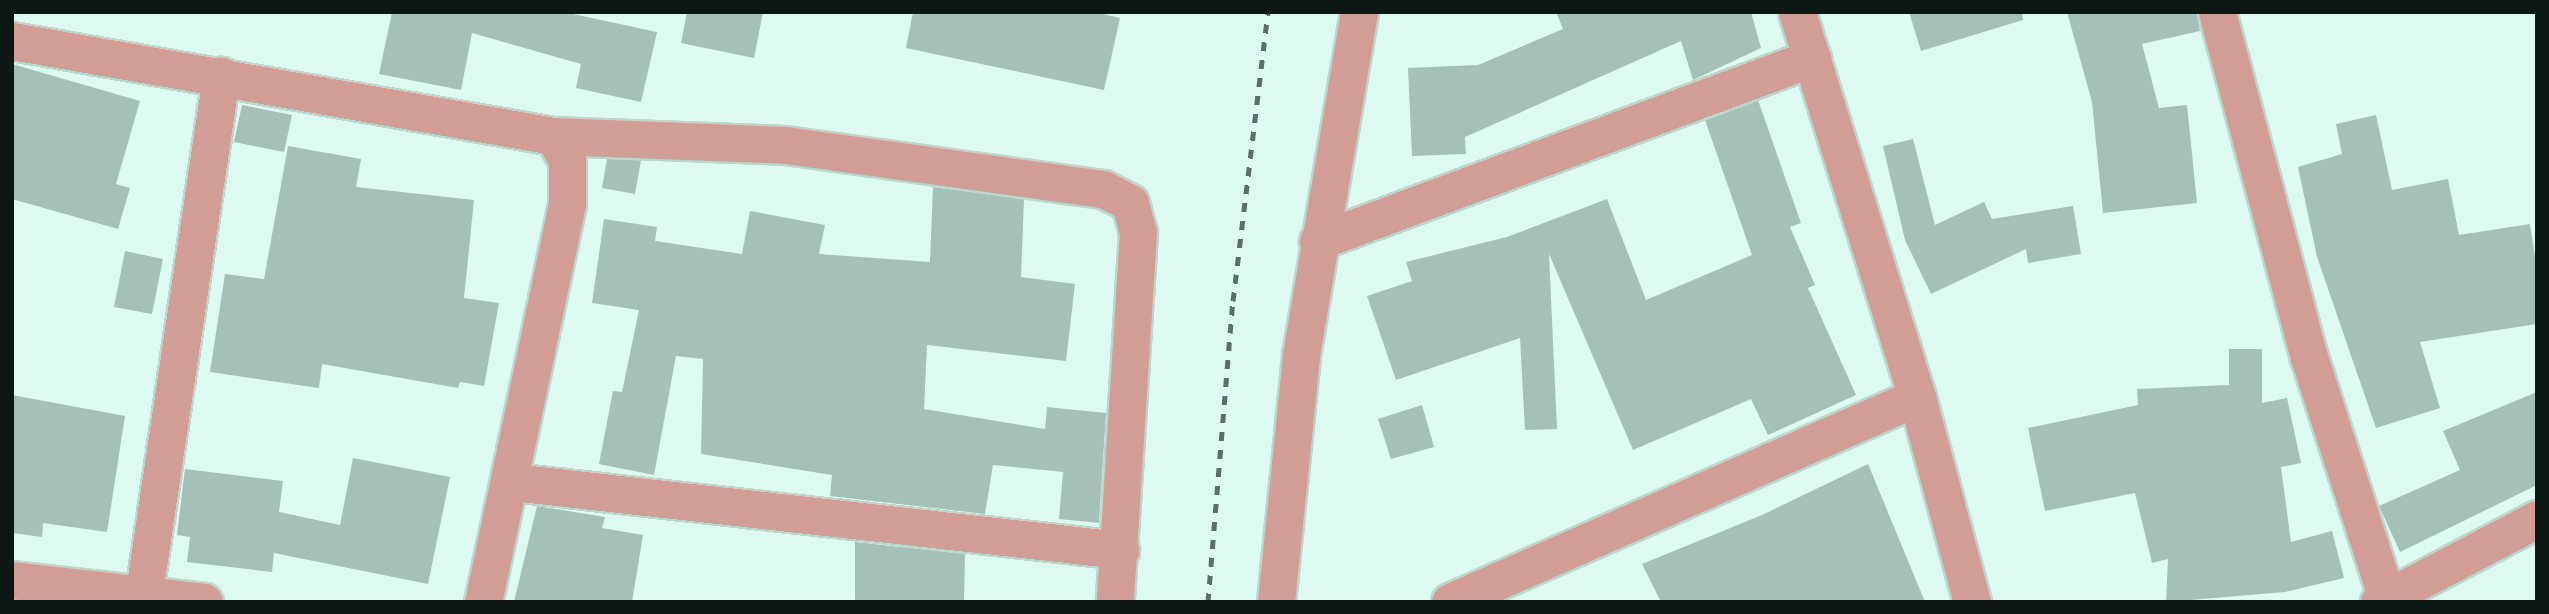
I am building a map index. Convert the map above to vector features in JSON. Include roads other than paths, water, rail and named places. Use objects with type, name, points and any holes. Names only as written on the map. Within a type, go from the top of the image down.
[{"type":"street","points":[[1276,602],[1318,241],[1359,12]]},
{"type":"street","points":[[1797,12],[1917,397],[1972,602]]},
{"type":"street","points":[[2217,12],[2309,357],[2383,600],[2537,519]]},
{"type":"street","points":[[12,41],[553,136],[785,145],[1103,189],[1130,204],[1138,232],[1115,602]]},
{"type":"street","points":[[1318,241],[1812,58]]},
{"type":"street","points":[[144,592],[221,76]]},
{"type":"street","points":[[483,602],[512,482],[567,204],[567,159],[553,136]]},
{"type":"street","points":[[1450,602],[1917,397]]},
{"type":"street","points":[[512,482],[1120,550]]},
{"type":"street","points":[[12,580],[144,592],[204,602]]},
{"type":"railway","points":[[1208,602],[1233,301],[1268,12]]}]
